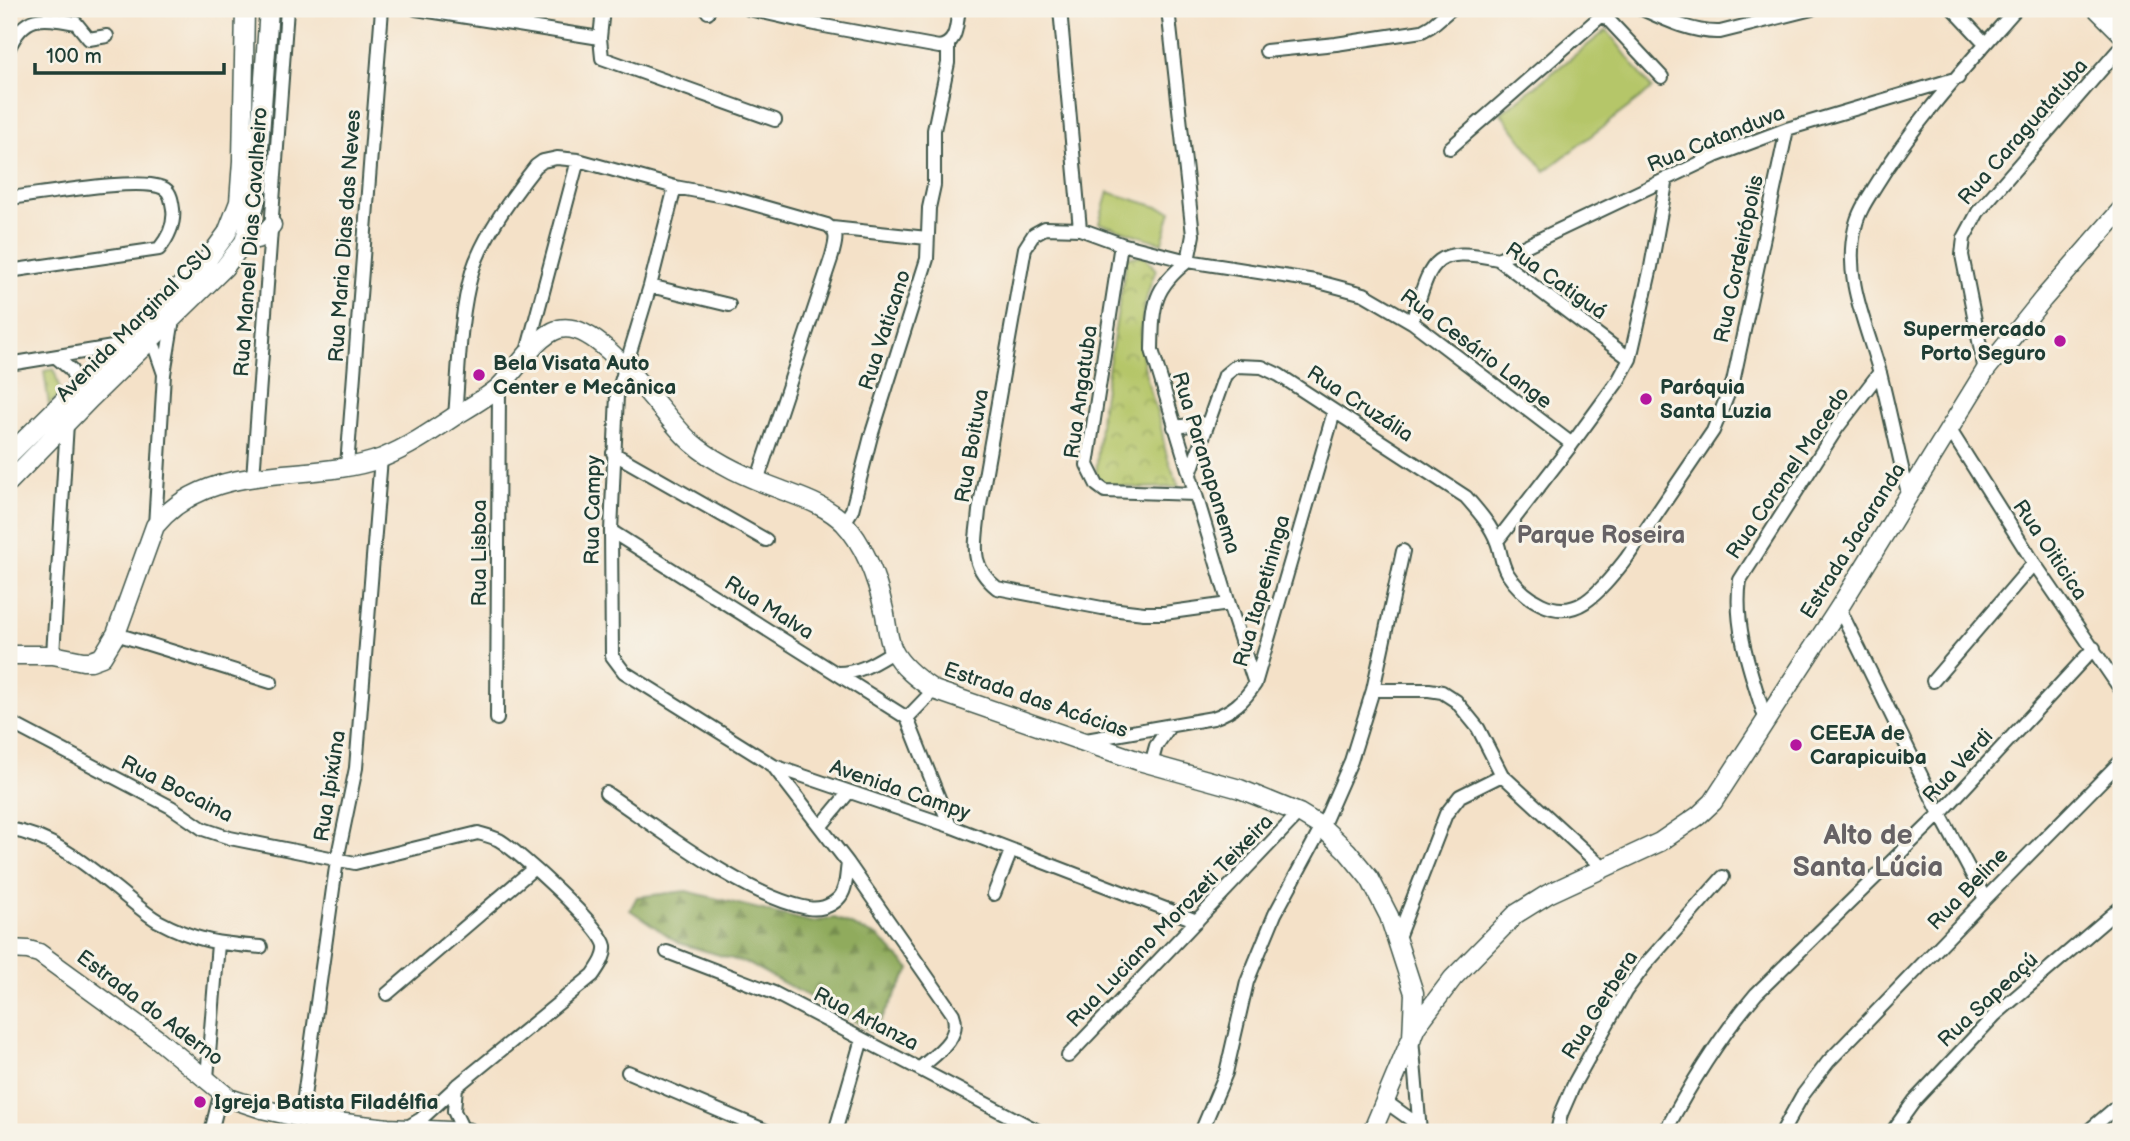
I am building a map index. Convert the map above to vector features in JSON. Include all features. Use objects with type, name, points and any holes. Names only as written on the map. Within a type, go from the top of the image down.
[{"type":"main road","name":"Avenida Marginal CSU","points":[[9,482],[78,386],[218,248],[228,233],[239,202],[245,9]]},
{"type":"main road","name":"Avenida Marginal CSU","points":[[9,455],[67,423],[224,268],[244,242],[255,204],[269,9]]},
{"type":"main road","points":[[2097,9],[2121,33]]},
{"type":"main road","name":"Estrada Jacaranda","points":[[1412,1038],[1416,1027],[1453,978],[1516,914],[1548,894],[1602,867],[1660,842],[1698,816],[1713,802],[1839,608],[1985,371],[2043,299],[2121,210]]},
{"type":"main road","points":[[244,242],[260,238],[272,225]]},
{"type":"main road","name":"Estrada das Acácias","points":[[9,655],[53,655],[83,661],[102,657],[116,634],[155,526],[164,515],[201,490],[253,478],[347,466],[381,458],[423,439],[499,387],[551,333],[558,329],[573,329],[593,337],[624,366],[692,444],[757,481],[813,502],[844,523],[864,552],[894,651],[912,673],[934,690],[1151,764],[1240,789],[1299,813],[1322,827],[1370,879],[1389,916],[1413,993],[1412,1038]]},
{"type":"main road","name":"Estrada do Aderno","points":[[9,948],[39,953],[156,1038],[229,1098],[309,1123],[387,1130],[406,1128],[469,1132]]},
{"type":"main road","points":[[1373,1132],[1412,1038]]},
{"type":"street","name":"Rua Manoel Dias Cavalheiro","points":[[253,478],[287,9]]},
{"type":"street","name":"Rua Maria Dias das Neves","points":[[347,466],[382,9]]},
{"type":"street","points":[[416,9],[479,13],[600,38]]},
{"type":"street","points":[[603,9],[600,38],[602,58],[775,120]]},
{"type":"street","points":[[749,9],[934,47],[948,46]]},
{"type":"street","name":"Rua Vaticano","points":[[844,523],[852,510],[871,436],[927,259],[929,208],[934,185],[934,130],[948,63],[948,46],[953,40],[959,9]]},
{"type":"street","points":[[1060,9],[1080,229]]},
{"type":"street","points":[[1168,9],[1193,235],[1188,261]]},
{"type":"street","points":[[1266,51],[1422,31],[1451,9]]},
{"type":"street","points":[[1642,9],[1689,28],[1720,32],[1812,9]]},
{"type":"street","points":[[1953,9],[1985,43]]},
{"type":"street","points":[[1908,493],[1880,372],[1857,304],[1853,272],[1855,227],[1860,213],[1890,163],[1985,43],[2016,9]]},
{"type":"street","points":[[1450,148],[1606,11],[1662,77]]},
{"type":"street","points":[[9,48],[17,30],[31,21],[48,18],[76,23],[89,39],[107,36]]},
{"type":"street","name":"Rua Caraguatatuba","points":[[1985,371],[1962,255],[1966,232],[1978,212],[2121,47]]},
{"type":"street","name":"Rua Catanduva","points":[[1498,259],[1715,156],[1787,129],[1958,78]]},
{"type":"street","name":"Rua Cordeirópolis","points":[[1497,541],[1508,573],[1523,592],[1543,607],[1560,608],[1582,604],[1613,576],[1638,543],[1713,431],[1730,392],[1787,129]]},
{"type":"street","points":[[455,417],[466,298],[473,269],[500,219],[536,166],[543,161],[556,158],[578,160],[676,187],[729,197],[830,227],[927,238]]},
{"type":"street","points":[[526,356],[578,160]]},
{"type":"street","points":[[1497,541],[1572,444],[1618,381],[1630,359],[1651,267],[1667,178]]},
{"type":"street","points":[[9,198],[141,184],[164,188],[169,194],[174,219],[164,243],[159,248],[9,271]]},
{"type":"street","name":"Rua Campy","points":[[612,656],[611,531],[617,395],[676,187]]},
{"type":"street","points":[[757,481],[832,256],[837,237],[830,227]]},
{"type":"street","name":"Rua Boituva","points":[[1188,261],[1121,244],[1098,233],[1080,229],[1045,228],[1034,234],[1026,248],[979,511],[975,554],[984,576],[997,588],[1102,608],[1164,613],[1228,604]]},
{"type":"street","name":"Rua Angatuba","points":[[1121,244],[1087,465],[1097,485],[1105,491],[1195,494]]},
{"type":"street","name":"Rua Catiguá","points":[[1412,322],[1423,290],[1438,260],[1459,253],[1498,259],[1630,359]]},
{"type":"street","name":"Rua Cesário Lange","points":[[1188,261],[1315,281],[1349,289],[1388,305],[1572,444]]},
{"type":"street","name":"Rua Paranapanema","points":[[1188,261],[1169,276],[1159,292],[1153,321],[1152,350],[1228,604],[1255,684]]},
{"type":"street","points":[[650,286],[729,305]]},
{"type":"street","points":[[155,526],[164,374],[173,319]]},
{"type":"street","points":[[135,330],[151,341],[164,374]]},
{"type":"street","points":[[9,364],[120,346]]},
{"type":"street","points":[[57,358],[71,370],[78,386]]},
{"type":"street","name":"Rua Cruzália","points":[[1190,474],[1225,375],[1236,366],[1262,368],[1279,375],[1466,498],[1486,521],[1497,541]]},
{"type":"street","name":"Rua Coronel Macedo","points":[[1766,721],[1742,639],[1737,600],[1740,580],[1837,428],[1880,372]]},
{"type":"street","name":"Rua Lisboa","points":[[497,719],[499,387]]},
{"type":"street","name":"Rua Itapetininga","points":[[1086,740],[1169,727],[1226,713],[1243,702],[1255,684],[1334,412]]},
{"type":"street","points":[[53,655],[67,423]]},
{"type":"street","points":[[1174,427],[1207,423]]},
{"type":"street","name":"Rua Oiticica","points":[[1950,430],[2034,563],[2121,690]]},
{"type":"street","points":[[613,453],[766,540]]},
{"type":"street","name":"Rua Ipixúna","points":[[309,1123],[337,860],[356,768],[381,458]]},
{"type":"street","name":"Rua Malva","points":[[611,531],[908,718]]},
{"type":"street","points":[[1201,1132],[1226,1073],[1247,982],[1275,914],[1322,827],[1351,761],[1373,690],[1403,551]]},
{"type":"street","points":[[1933,681],[2034,563]]},
{"type":"street","points":[[1839,608],[1940,814],[1985,899]]},
{"type":"street","points":[[116,634],[271,682]]},
{"type":"street","name":"Rua Verdi","points":[[1665,1132],[1686,1093],[1732,1021],[1786,964],[1940,814],[2094,648]]},
{"type":"street","points":[[836,673],[852,673],[867,668],[894,651]]},
{"type":"street","name":"Avenida Campy","points":[[612,656],[624,672],[774,766],[950,826],[1197,921]]},
{"type":"street","points":[[934,690],[908,718],[950,826]]},
{"type":"street","points":[[1373,690],[1429,690],[1442,692],[1456,701],[1478,728],[1502,775],[1602,867]]},
{"type":"street","name":"Rua Bocaina","points":[[9,722],[171,807],[203,829],[230,838],[355,863],[478,833],[497,839],[598,931],[605,948],[603,960],[593,975],[457,1086]]},
{"type":"street","points":[[1151,764],[1159,739],[1169,727]]},
{"type":"street","name":"Rua Beline","points":[[1782,1132],[1802,1096],[1844,1045],[2121,761]]},
{"type":"street","points":[[774,766],[821,826],[947,1002],[956,1021],[955,1032],[920,1068]]},
{"type":"street","points":[[1397,940],[1446,814],[1460,796],[1502,775]]},
{"type":"street","points":[[821,826],[849,792]]},
{"type":"street","points":[[606,793],[742,881],[790,903],[820,908],[840,897],[848,863]]},
{"type":"street","name":"Rua Luciano Morozeti Teixeira","points":[[1068,1056],[1299,813]]},
{"type":"street","points":[[9,829],[23,831],[57,844],[156,920],[202,941],[261,947]]},
{"type":"street","points":[[994,894],[1011,851]]},
{"type":"street","points":[[387,994],[533,869]]},
{"type":"street","name":"Rua Gerbera","points":[[1560,1132],[1561,1114],[1575,1082],[1625,992],[1644,965],[1723,877]]},
{"type":"street","name":"Rua Sapeaçú","points":[[1892,1132],[1915,1100],[1995,1015],[2121,907]]},
{"type":"street","points":[[207,1078],[218,944]]},
{"type":"street","name":"Rua Arlanza","points":[[667,953],[774,993],[1040,1132]]},
{"type":"street","points":[[1412,1038],[1418,1132]]},
{"type":"street","points":[[835,1132],[862,1039]]},
{"type":"street","points":[[628,1072],[769,1132]]},
{"type":"street","points":[[406,1128],[421,1119],[457,1086]]},
{"type":"street","points":[[457,1086],[454,1111],[464,1132]]},
{"type":"street","points":[[211,1132],[221,1092]]},
{"type":"street","points":[[1385,1102],[1410,1119],[1418,1132]]},
{"type":"street","points":[[2087,1132],[2121,1103]]},
{"type":"green space","points":[[1607,30],[1652,89],[1545,171],[1501,113]]},
{"type":"green space","points":[[1108,192],[1171,211],[1162,243],[1099,223]]},
{"type":"green space","points":[[1144,256],[1156,270],[1148,291],[1141,328],[1143,362],[1165,450],[1179,487],[1139,488],[1102,484],[1096,475],[1101,412],[1127,257]]},
{"type":"green space","points":[[54,369],[61,394],[49,405],[44,371]]},
{"type":"green space","points":[[686,891],[811,922],[835,918],[879,937],[910,969],[874,1032],[749,964],[679,943],[630,910],[637,897]]},
{"type":"place","name":"Supermercado Porto Seguro","points":[[2060,341]]},
{"type":"place","name":"Bela Visata Auto Center e Mecânica","points":[[479,375]]},
{"type":"place","name":"Paróquia Santa Luzia","points":[[1646,399]]},
{"type":"place","name":"CEEJA de Carapicuiba","points":[[1796,745]]},
{"type":"place","name":"Igreja Batista Filadélfia","points":[[200,1102]]},
{"type":"district","name":"Parque Roseira","points":[[1601,535]]},
{"type":"district","name":"Alto de Santa Lúcia","points":[[1868,851]]}]
